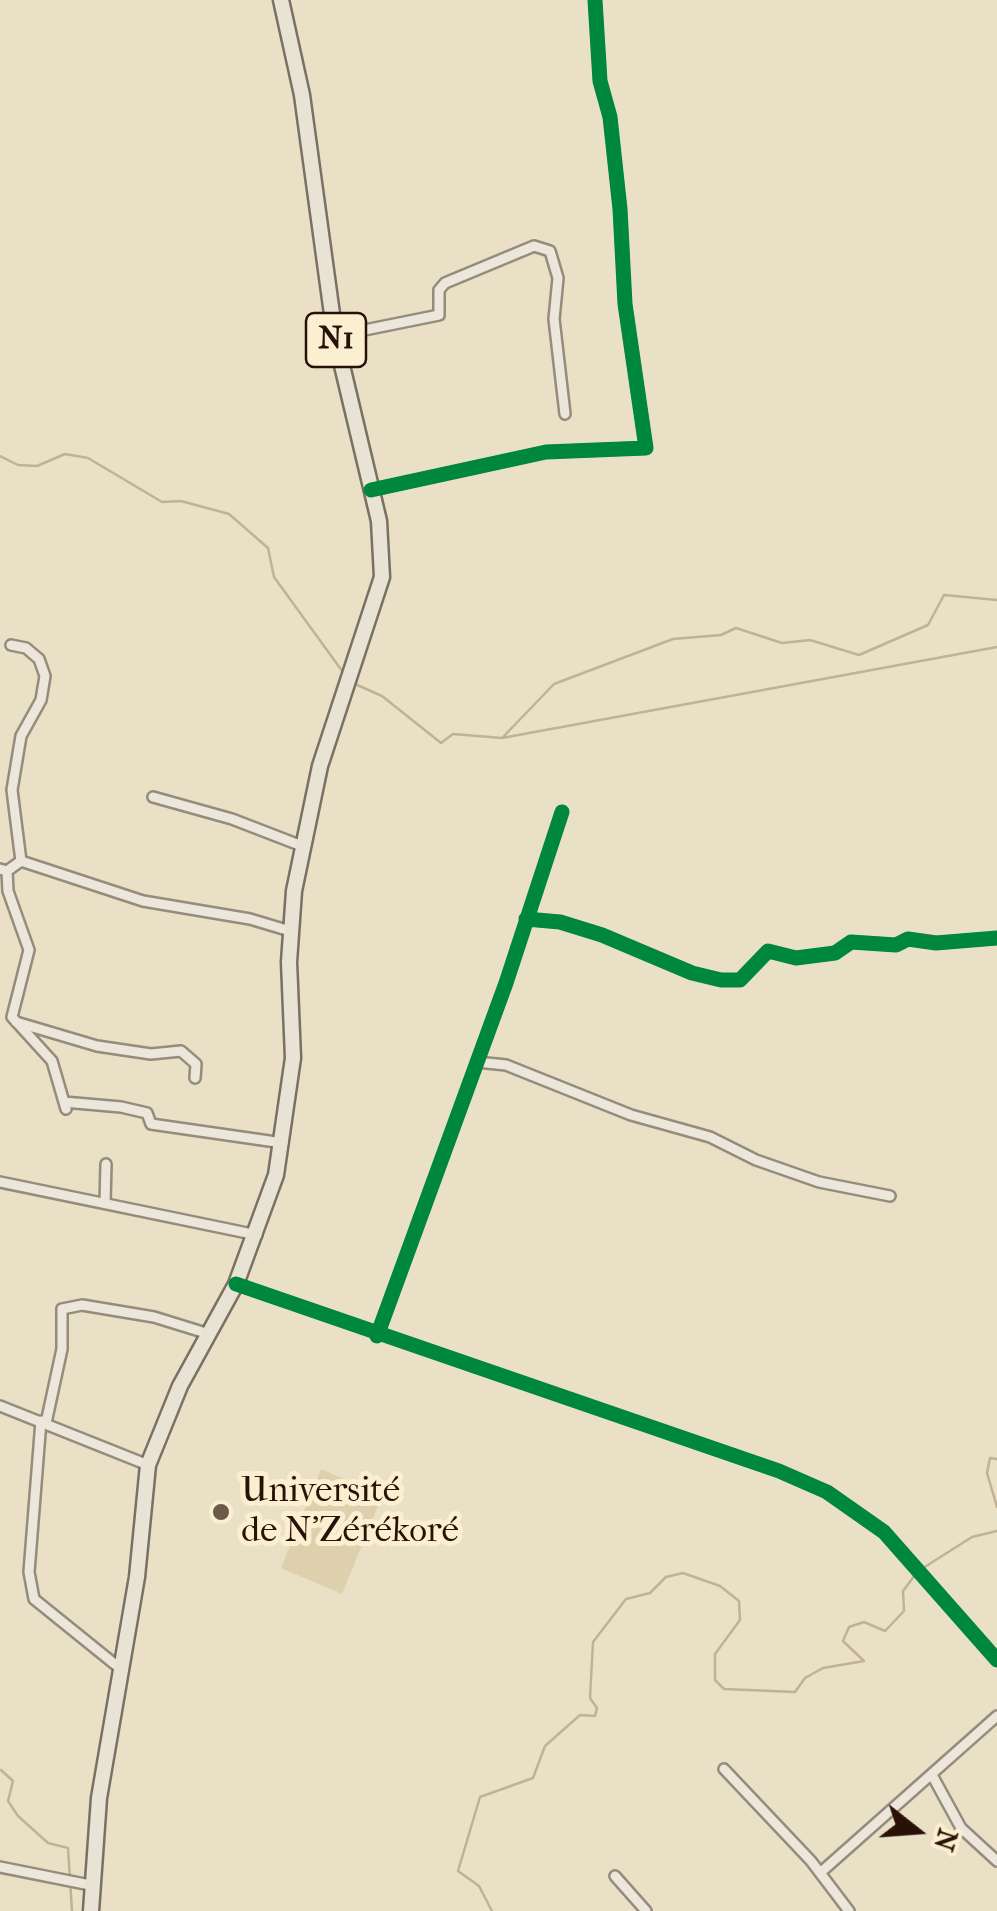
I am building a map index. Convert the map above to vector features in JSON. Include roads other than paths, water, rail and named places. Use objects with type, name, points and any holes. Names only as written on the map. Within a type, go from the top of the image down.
[{"type":"main road","name":"N1","points":[[91,1911],[99,1798],[122,1670],[148,1464],[180,1386],[236,1284],[257,1235],[283,1144],[293,1058],[290,931],[302,846],[382,577],[379,521],[336,336],[302,95],[281,0]]},
{"type":"street","points":[[371,490],[546,452],[646,448],[624,304],[620,210],[610,116],[600,81],[595,0]]},
{"type":"street","points":[[336,336],[439,315],[439,290],[445,283],[534,246],[550,252],[558,278],[554,319],[566,414]]},
{"type":"street","points":[[11,645],[26,648],[39,659],[45,676],[42,700],[21,736],[14,784],[21,861]]},
{"type":"street","points":[[0,782],[14,784]]},
{"type":"street","points":[[154,797],[232,819],[302,846]]},
{"type":"street","points":[[376,1336],[477,1062],[562,812]]},
{"type":"street","points":[[283,1144],[151,1124],[147,1113],[121,1107],[85,1101],[65,1106],[52,1062],[16,1022],[17,984],[28,950],[3,870],[21,861],[142,901],[250,919],[290,931]]},
{"type":"street","points":[[526,919],[560,922],[692,973],[740,980],[768,951],[796,958],[834,953],[850,942],[896,946],[908,939],[936,943],[997,938]]},
{"type":"street","points":[[16,1022],[97,1046],[151,1054],[181,1051],[196,1064],[196,1078]]},
{"type":"street","points":[[477,1062],[506,1064],[631,1115],[710,1138],[819,1182],[890,1196]]},
{"type":"street","points":[[105,1203],[106,1164]]},
{"type":"street","points":[[0,1182],[257,1235]]},
{"type":"street","points":[[236,1284],[376,1336],[779,1470],[827,1492],[870,1522],[926,1575],[960,1622],[997,1660]]},
{"type":"street","points":[[122,1670],[34,1599],[29,1572],[44,1422],[62,1349],[62,1310],[82,1305],[154,1317],[210,1334]]},
{"type":"street","points":[[0,1406],[148,1464]]},
{"type":"street","points":[[820,1872],[997,1716]]},
{"type":"street","points":[[724,1769],[820,1872],[849,1911]]},
{"type":"street","points":[[932,1775],[961,1828],[997,1861]]},
{"type":"street","points":[[0,1867],[90,1886]]},
{"type":"street","points":[[616,1876],[646,1911]]},
{"type":"waterway","points":[[0,456],[18,465],[37,466],[65,454],[88,458],[162,502],[181,501],[229,514],[268,548],[274,577],[345,675]]},
{"type":"waterway","points":[[503,737],[554,684],[673,639],[721,635],[736,628],[782,643],[810,640],[859,655],[928,625],[944,595],[997,600]]},
{"type":"waterway","points":[[355,684],[382,696],[441,743],[453,734],[502,738],[997,647]]},
{"type":"waterway","points":[[997,1459],[990,1458],[987,1473],[997,1507]]},
{"type":"waterway","points":[[920,1570],[972,1537],[997,1531]]},
{"type":"waterway","points":[[492,1911],[479,1886],[458,1871],[480,1797],[533,1778],[545,1746],[580,1715],[595,1716],[597,1708],[590,1698],[593,1642],[626,1599],[650,1593],[666,1577],[683,1573],[720,1586],[739,1601],[740,1620],[715,1654],[715,1680],[724,1689],[795,1692],[805,1678],[823,1668],[864,1661],[843,1641],[849,1627],[864,1622],[885,1631],[904,1611],[903,1591],[915,1575]]},
{"type":"waterway","points":[[1,1770],[13,1781],[8,1801],[18,1816],[48,1843],[68,1848],[72,1911]]},
{"type":"place","name":"Université de N'Zérékoré","points":[[221,1512]]}]
